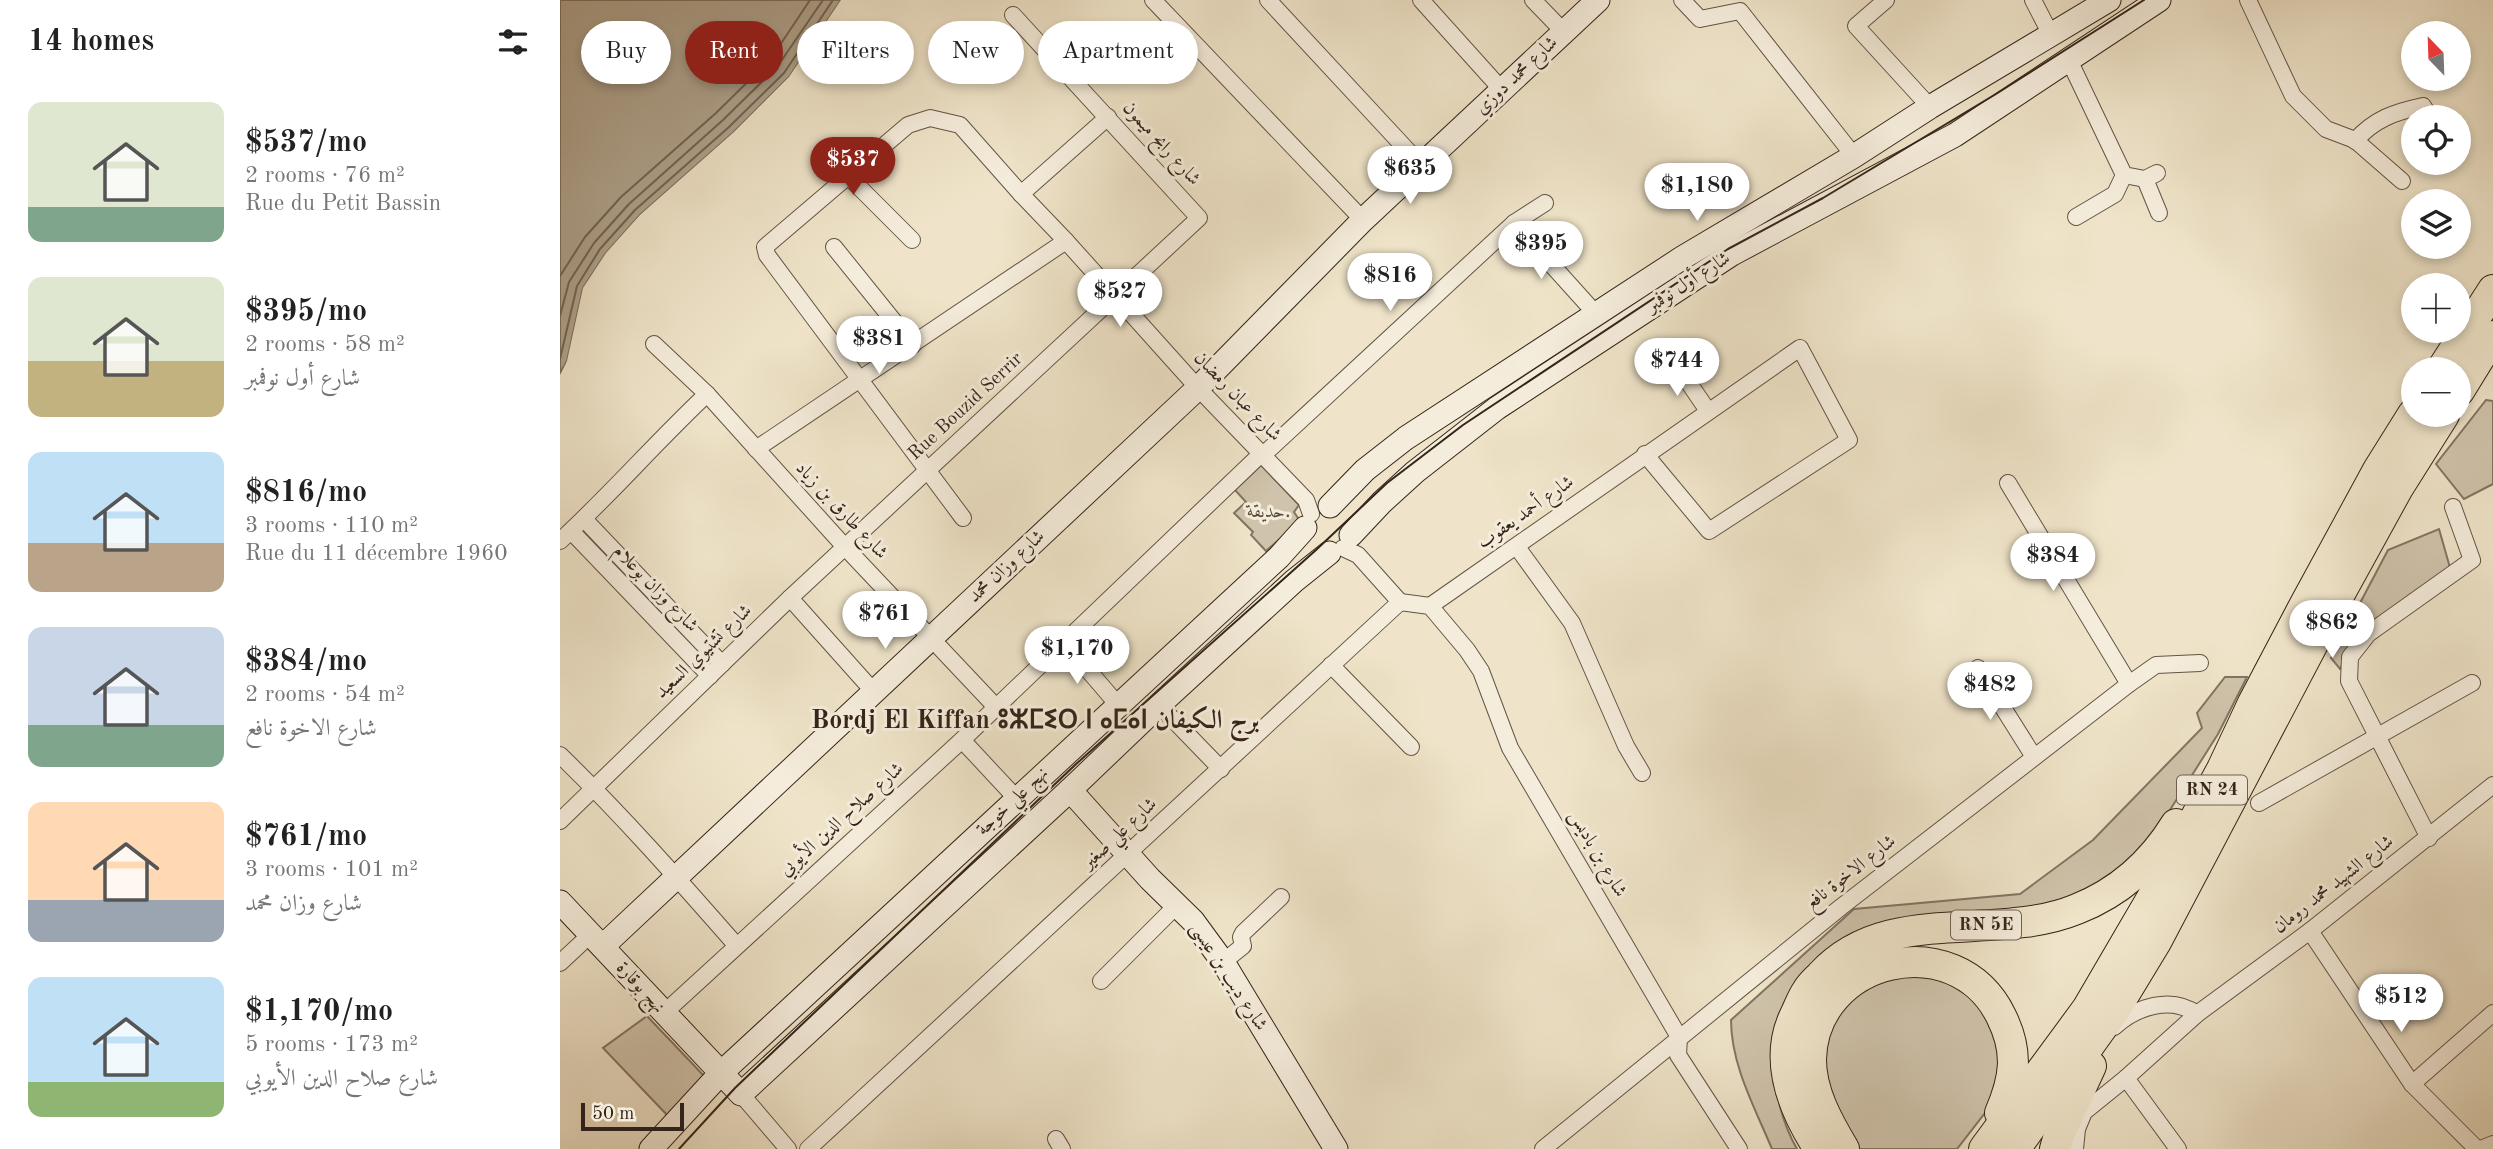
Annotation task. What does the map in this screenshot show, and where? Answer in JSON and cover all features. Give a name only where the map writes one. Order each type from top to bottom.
[{"type":"highway","points":[[2449,357],[2493,290]]},
{"type":"highway","points":[[2471,374],[2491,346]]},
{"type":"highway","name":"RN 24","points":[[1984,1149],[2087,1009],[2192,827],[2253,703],[2378,470],[2405,427]]},
{"type":"highway","name":"RN 24","points":[[2015,1149],[2112,1021],[2347,581],[2398,488],[2436,427]]},
{"type":"highway","name":"RN 5E","points":[[1819,1149],[1804,1126],[1792,1097],[1784,1055],[1793,1020],[1808,988],[1834,960],[1863,943],[1895,934],[2040,920],[2076,910],[2107,895],[2138,873],[2169,835],[2217,754],[2253,703]]},
{"type":"highway","name":"RN 5E","points":[[1844,1149],[1815,1088],[1811,1060],[1816,1030],[1831,1000],[1850,982],[1874,969],[1903,963],[1926,963],[1954,968],[1975,981],[1997,1007],[2008,1030],[2014,1056],[2011,1086],[2000,1112],[1978,1149]]},
{"type":"highway","points":[[2055,1149],[2112,1021]]},
{"type":"main road","name":"شارع محمد دوزي","points":[[1198,388],[1363,220],[1598,0]]},
{"type":"main road","name":"شارع أول نوفمبر","points":[[1315,516],[1365,470],[1406,438],[1682,258],[2109,0]]},
{"type":"main road","name":"شارع أول نوفمبر","points":[[1341,546],[1381,502],[1497,408],[1732,254],[1955,135],[2159,0]]},
{"type":"main road","name":"شارع وزان محمد","points":[[597,940],[677,877],[1198,388]]},
{"type":"main road","points":[[1340,509],[1346,514],[1350,521],[1341,546],[1317,550],[1308,543],[1315,516],[1340,509]]},
{"type":"main road","name":"نهج علي خوجة","points":[[651,1149],[720,1074],[1279,557],[1315,516]]},
{"type":"main road","name":"نهج علي خوجة","points":[[741,1094],[1294,581],[1341,546]]},
{"type":"main road","name":"شارع ديب بن عيسى","points":[[1070,790],[1128,855],[1193,921],[1223,962],[1336,1149]]},
{"type":"main road","name":"نهج بوقارة","points":[[560,902],[741,1094]]},
{"type":"street","points":[[1153,0],[1363,220]]},
{"type":"street","points":[[1268,0],[1421,165]]},
{"type":"street","points":[[1421,0],[1502,90]]},
{"type":"street","points":[[1533,0],[1564,32]]},
{"type":"street","points":[[1682,0],[1700,19],[1740,11],[1854,156]]},
{"type":"street","points":[[1886,0],[1856,26],[1930,107]]},
{"type":"street","points":[[2033,0],[2052,36]]},
{"type":"street","points":[[2248,0],[2293,96],[2326,129],[2355,141],[2402,181]]},
{"type":"street","name":"شارع رابح ميمون","points":[[1013,15],[1199,218],[1115,297]]},
{"type":"street","points":[[2069,60],[2124,176]]},
{"type":"street","points":[[2355,141],[2368,126],[2401,110]]},
{"type":"street","points":[[1021,194],[1108,117]]},
{"type":"street","name":"شارع عبان رمضان","points":[[849,177],[908,125],[930,118],[960,125],[1198,388],[1306,500],[1315,516]]},
{"type":"street","points":[[2124,176],[2151,176],[2159,213]]},
{"type":"street","points":[[2076,217],[2115,194],[2124,176]]},
{"type":"street","points":[[912,240],[849,177],[765,247],[767,255],[859,381],[963,518]]},
{"type":"street","name":"شارع صلاح الدين الأيوبي","points":[[663,1014],[962,740],[1262,454],[1514,223],[1544,204]]},
{"type":"street","points":[[1514,223],[1596,314]]},
{"type":"street","points":[[756,449],[1066,241]]},
{"type":"street","points":[[834,247],[913,345]]},
{"type":"street","name":"Rue Bouzid Serrir","points":[[845,547],[1115,297]]},
{"type":"street","name":"شارع طارق بن زياد","points":[[654,344],[707,394],[845,547],[996,707]]},
{"type":"street","name":"شارع أحمد يعقوب","points":[[1430,606],[1645,454],[1800,348],[1849,440],[1709,531],[1645,454]]},
{"type":"street","points":[[1676,364],[1708,411]]},
{"type":"street","name":"شارع وزان بوعلام","points":[[707,394],[565,536],[710,676]]},
{"type":"street","points":[[2008,483],[2129,684]]},
{"type":"street","points":[[2429,838],[2349,681],[2350,657],[2368,634],[2472,560],[2453,508]]},
{"type":"street","name":"شارع وزان بوعلام","points":[[584,519],[722,664]]},
{"type":"street","points":[[1341,546],[1358,555],[1400,602],[1430,606]]},
{"type":"street","name":"شارع تشتيوي السعيد","points":[[560,821],[845,547]]},
{"type":"street","points":[[1517,547],[1572,623],[1626,747],[1643,773]]},
{"type":"street","points":[[790,598],[874,692]]},
{"type":"street","name":"شارع علي صغير","points":[[808,1149],[1400,602]]},
{"type":"street","name":"شارع بن باديس","points":[[1430,606],[1481,671],[1510,748],[1679,1037],[1678,1055],[1739,1149]]},
{"type":"street","points":[[1065,643],[1118,705]]},
{"type":"street","name":"شارع الاخوة نافع","points":[[1548,1147],[1679,1037],[2129,684],[2156,665],[2200,663]]},
{"type":"street","points":[[1331,665],[1411,747]]},
{"type":"street","points":[[1978,668],[2034,757]]},
{"type":"street","points":[[2259,803],[2472,683]]},
{"type":"street","points":[[1159,705],[1221,769]]},
{"type":"street","points":[[962,740],[1017,799]]},
{"type":"street","points":[[560,755],[677,877],[736,945]]},
{"type":"street","name":"شارع الشهيد محمد رومان","points":[[2075,1149],[2077,1129],[2084,1112],[2197,1014],[2310,931],[2493,785]]},
{"type":"street","points":[[1223,962],[1243,946],[1243,933],[1281,897]]},
{"type":"street","points":[[1101,981],[1176,906]]},
{"type":"street","points":[[2310,931],[2412,1084],[2479,1149],[2493,1144]]},
{"type":"street","points":[[560,963],[597,940]]},
{"type":"street","points":[[2112,1021],[2147,1007],[2174,1005],[2188,1007],[2197,1014]]},
{"type":"street","points":[[2412,1084],[2493,1013]]},
{"type":"street","points":[[2126,1078],[2178,1149]]},
{"type":"street","points":[[741,1094],[788,1149]]},
{"type":"green space","points":[[2486,400],[2493,401],[2493,484],[2464,499],[2436,464],[2465,427],[2471,427],[2471,419]]},
{"type":"green space","name":"حديقة.","points":[[1261,465],[1299,505],[1294,512],[1300,521],[1266,551],[1251,535],[1253,532],[1234,513],[1246,502],[1235,490]]},
{"type":"green space","points":[[2439,529],[2451,571],[2351,648],[2340,669],[2331,658],[2388,550]]},
{"type":"green space","points":[[2225,677],[2247,677],[2218,734],[2163,821],[2126,865],[2093,889],[2031,909],[1907,923],[1772,1061],[1780,1106],[1797,1149],[1772,1149],[1739,1070],[1731,1020],[1854,909],[2020,894],[2093,840],[2202,728],[2197,713]]},
{"type":"green space","points":[[1929,972],[1982,1004],[2005,1057],[1988,1109],[1957,1149],[1855,1149],[1824,1089],[1824,1033],[1865,983]]},
{"type":"green space","points":[[647,1016],[705,1077],[668,1116],[603,1048]]},
{"type":"water","points":[[560,0],[841,0],[827,21],[797,21],[797,65],[783,83],[783,21],[685,21],[685,84],[782,84],[734,132],[640,215],[606,253],[583,288],[567,361],[560,373]]},
{"type":"pier","points":[[841,0],[845,0],[831,21],[827,21]]},
{"type":"pier","points":[[797,65],[797,72],[792,80],[736,135],[642,218],[609,255],[587,290],[570,361],[560,376],[567,361],[583,288],[606,253],[640,215],[734,132],[789,77]]},
{"type":"tram line","points":[[679,1149],[735,1088],[1075,765],[1387,483],[1463,425],[1728,249],[1823,198],[1996,94],[2144,0]]},
{"type":"district","name":"Bordj El Kiffan ⵓⵣⵎⵉⵔ ⵏ ⴰⵎⴰⵏ برج الكيفان","points":[[1035,721]]}]
